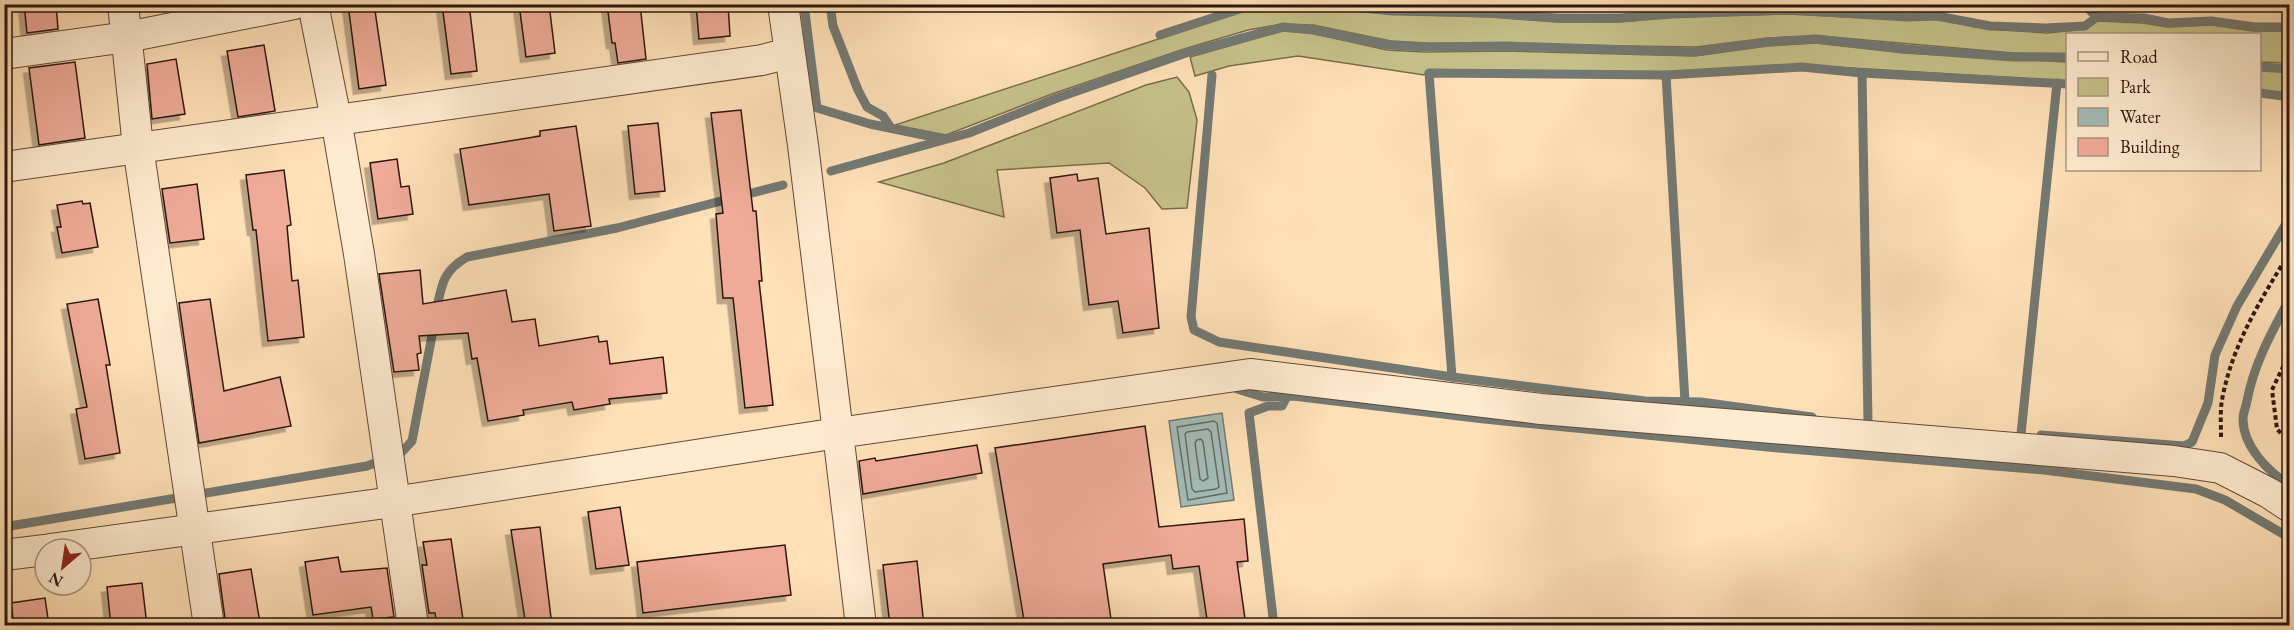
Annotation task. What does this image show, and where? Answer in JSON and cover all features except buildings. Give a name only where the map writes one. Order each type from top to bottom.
[{"type":"street","points":[[123,4],[138,147],[209,626]]},
{"type":"street","points":[[4,54],[127,37],[294,4]]},
{"type":"street","points":[[313,4],[336,119],[359,254],[413,626]]},
{"type":"street","points":[[783,4],[803,144],[861,626]]},
{"type":"street","points":[[4,167],[762,60],[789,53]]},
{"type":"street","points":[[90,537],[191,507],[390,476],[838,433],[1250,374],[1541,409],[2162,460],[2220,468],[2269,493],[2289,507]]},
{"type":"street","points":[[4,555],[33,551]]},
{"type":"path","points":[[2220,468],[2222,402],[2232,358],[2258,303],[2289,252]]},
{"type":"path","points":[[2289,352],[2272,390],[2277,429],[2289,443]]},
{"type":"green space","points":[[1295,6],[1392,14],[1557,22],[1619,22],[1674,17],[1788,14],[1907,20],[1935,19],[1988,29],[2047,33],[2086,29],[2097,21],[2143,23],[2168,27],[2212,25],[2253,31],[2289,31],[2289,63],[2261,62],[2261,33],[2066,33],[2066,54],[2013,53],[1820,36],[1768,38],[1696,47],[1427,43],[1391,41],[1313,25],[1283,24],[1248,30],[1184,49],[1052,94],[946,135],[895,125],[1247,10]]},
{"type":"green space","points":[[1283,31],[1311,33],[1387,50],[1424,52],[1505,51],[1695,56],[1767,46],[1816,43],[1904,53],[2066,62],[2066,81],[1802,65],[1666,72],[1428,70],[1424,75],[1298,56],[1229,66],[1195,76],[1190,57]]},
{"type":"green space","points":[[2261,70],[2289,72],[2289,94],[2261,90]]},
{"type":"green space","points":[[1177,77],[1189,92],[1197,120],[1187,208],[1162,209],[1145,188],[1109,163],[997,170],[1004,217],[879,182],[944,163],[1146,85]]},
{"type":"water","points":[[1222,413],[1234,500],[1181,507],[1169,421]]},
{"type":"waterway","points":[[804,4],[817,108],[870,124],[943,139]]},
{"type":"waterway","points":[[830,4],[833,26],[858,90],[867,107],[883,116],[891,128]]},
{"type":"waterway","points":[[1160,35],[1246,7],[1278,4]]},
{"type":"waterway","points":[[1322,4],[1393,11],[1491,13],[1557,18],[1620,18],[1789,10],[1907,17],[1937,16],[1990,26],[2046,28],[2085,26],[2097,17]]},
{"type":"waterway","points":[[2083,4],[2097,17],[2144,18],[2168,23],[2211,21],[2255,27],[2290,27]]},
{"type":"waterway","points":[[831,171],[969,133],[1057,98],[1186,53],[1283,27],[1313,30],[1389,45],[1425,47],[1506,46],[1694,52],[1767,42],[1816,39],[2013,57],[2066,57]]},
{"type":"waterway","points":[[1452,377],[1429,73],[1666,75],[1802,67],[1862,73],[2066,84]]},
{"type":"waterway","points":[[2261,67],[2290,69]]},
{"type":"waterway","points":[[1862,73],[1868,422]]},
{"type":"waterway","points":[[1212,75],[1191,317],[1194,330],[1219,342],[1452,377],[1645,401],[1701,402],[1812,417]]},
{"type":"waterway","points":[[1666,75],[1685,402]]},
{"type":"waterway","points":[[2021,434],[2057,83]]},
{"type":"waterway","points":[[2261,93],[2290,97]]},
{"type":"waterway","points":[[436,312],[444,280],[452,268],[467,257],[617,228],[783,185]]},
{"type":"waterway","points":[[2041,435],[2184,446],[2192,442],[2208,403],[2215,355],[2237,306],[2290,217]]},
{"type":"waterway","points":[[2290,298],[2259,361],[2243,414],[2244,429],[2252,448],[2265,466],[2290,485]]},
{"type":"waterway","points":[[4,527],[367,466],[401,453],[412,441],[434,325]]},
{"type":"waterway","points":[[1237,389],[1263,397],[1293,396],[1484,419],[1778,448],[2044,470],[2196,489],[2225,500],[2290,538]]},
{"type":"waterway","points":[[1274,626],[1249,413],[1268,406],[1282,406],[1287,396]]}]
